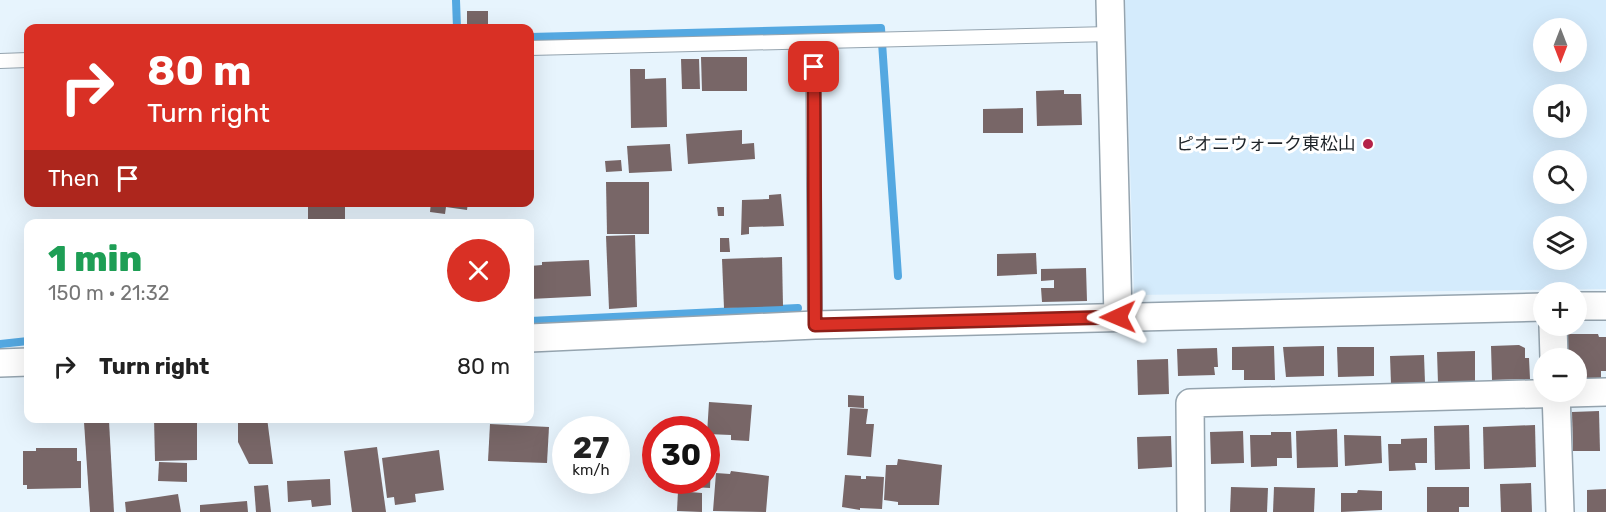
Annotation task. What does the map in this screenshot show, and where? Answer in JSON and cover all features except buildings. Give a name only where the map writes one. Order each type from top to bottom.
[{"type":"street","points":[[1110,0],[1118,317]]},
{"type":"street","points":[[1587,306],[1606,306]]},
{"type":"street","points":[[534,338],[815,325],[1533,307]]},
{"type":"street","points":[[0,363],[24,362]]},
{"type":"street","points":[[1587,392],[1606,392]]},
{"type":"street","points":[[1191,512],[1190,403],[1533,393]]},
{"type":"street","points":[[1556,402],[1560,512]]},
{"type":"lane","points":[[534,48],[813,43],[1110,34]]},
{"type":"lane","points":[[813,43],[815,325]]},
{"type":"lane","points":[[0,61],[24,60]]},
{"type":"shaded area","name":"ピオニウォーク東松山","points":[[1125,0],[1606,0],[1606,289],[1587,289],[1587,282],[1533,282],[1533,290],[1134,295]]},
{"type":"waterway","points":[[456,0],[457,24]]},
{"type":"waterway","points":[[534,37],[881,28],[898,276]]},
{"type":"waterway","points":[[534,321],[798,308]]},
{"type":"waterway","points":[[0,344],[24,341]]},
{"type":"place","name":"ピオニウォーク東松山","points":[[1368,144]]},
{"type":"route","points":[[814,67],[815,325],[1118,317]]}]
